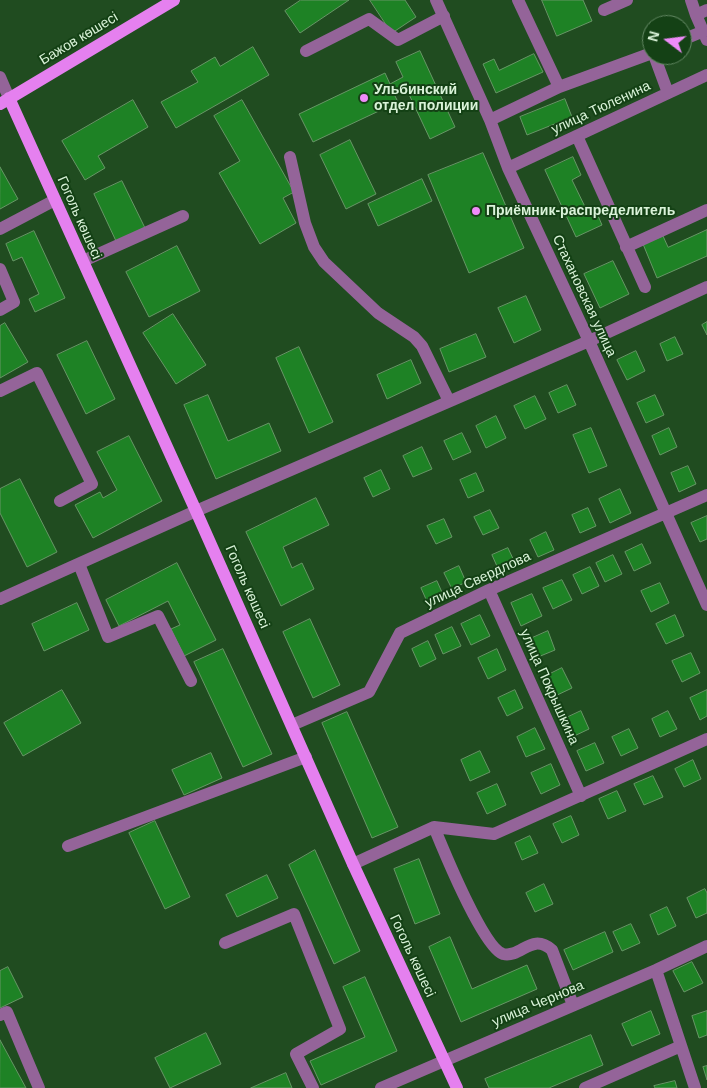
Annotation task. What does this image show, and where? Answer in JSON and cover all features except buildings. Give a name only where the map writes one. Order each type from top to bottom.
[{"type":"main road","name":"Бажов көшесі","points":[[5,101],[174,0]]},
{"type":"main road","name":"Гоголь көшесі","points":[[5,101],[83,261],[353,864],[457,1088]]},
{"type":"street","name":"Стахановская улица","points":[[436,0],[490,120],[508,168],[589,341],[707,605]]},
{"type":"street","points":[[518,0],[559,87]]},
{"type":"street","points":[[604,10],[627,0]]},
{"type":"street","points":[[691,0],[702,13],[705,36],[692,38]]},
{"type":"street","points":[[306,51],[369,19],[398,40],[444,16]]},
{"type":"street","points":[[490,120],[559,87],[642,58]]},
{"type":"street","points":[[657,65],[668,92]]},
{"type":"street","name":"улица Тюленина","points":[[508,168],[707,75]]},
{"type":"street","points":[[0,77],[5,101]]},
{"type":"street","points":[[577,136],[644,287]]},
{"type":"street","points":[[290,157],[305,223],[314,247],[324,262],[378,313],[414,337],[422,346],[449,401]]},
{"type":"street","points":[[0,228],[54,200]]},
{"type":"street","points":[[626,247],[707,210]]},
{"type":"street","points":[[83,261],[183,216]]},
{"type":"street","points":[[0,269],[14,302],[0,310]]},
{"type":"street","points":[[0,599],[196,511],[589,341],[707,287]]},
{"type":"street","points":[[0,392],[37,372],[92,484],[60,501]]},
{"type":"street","name":"улица Свердлова","points":[[292,725],[369,692],[400,633],[489,590],[707,495]]},
{"type":"street","points":[[79,564],[108,637],[158,616],[191,681]]},
{"type":"street","name":"улица Покрышкина","points":[[489,590],[581,796]]},
{"type":"street","points":[[353,864],[434,827],[494,834],[707,739]]},
{"type":"street","points":[[68,846],[306,757]]},
{"type":"street","points":[[434,827],[463,894],[492,947],[502,954],[512,953],[533,943],[546,944],[552,950],[573,1005]]},
{"type":"street","points":[[224,943],[294,914],[340,1029],[296,1054],[313,1088]]},
{"type":"street","name":"улица Чернова","points":[[381,1088],[656,970],[707,946]]},
{"type":"street","points":[[656,970],[695,1088]]},
{"type":"street","points":[[0,1014],[8,1012],[39,1088]]},
{"type":"street","points":[[585,1088],[681,1046]]},
{"type":"place","name":"Ульбинский отдел полиции","points":[[364,98]]},
{"type":"place","name":"Приёмник-распределитель","points":[[476,211]]}]
